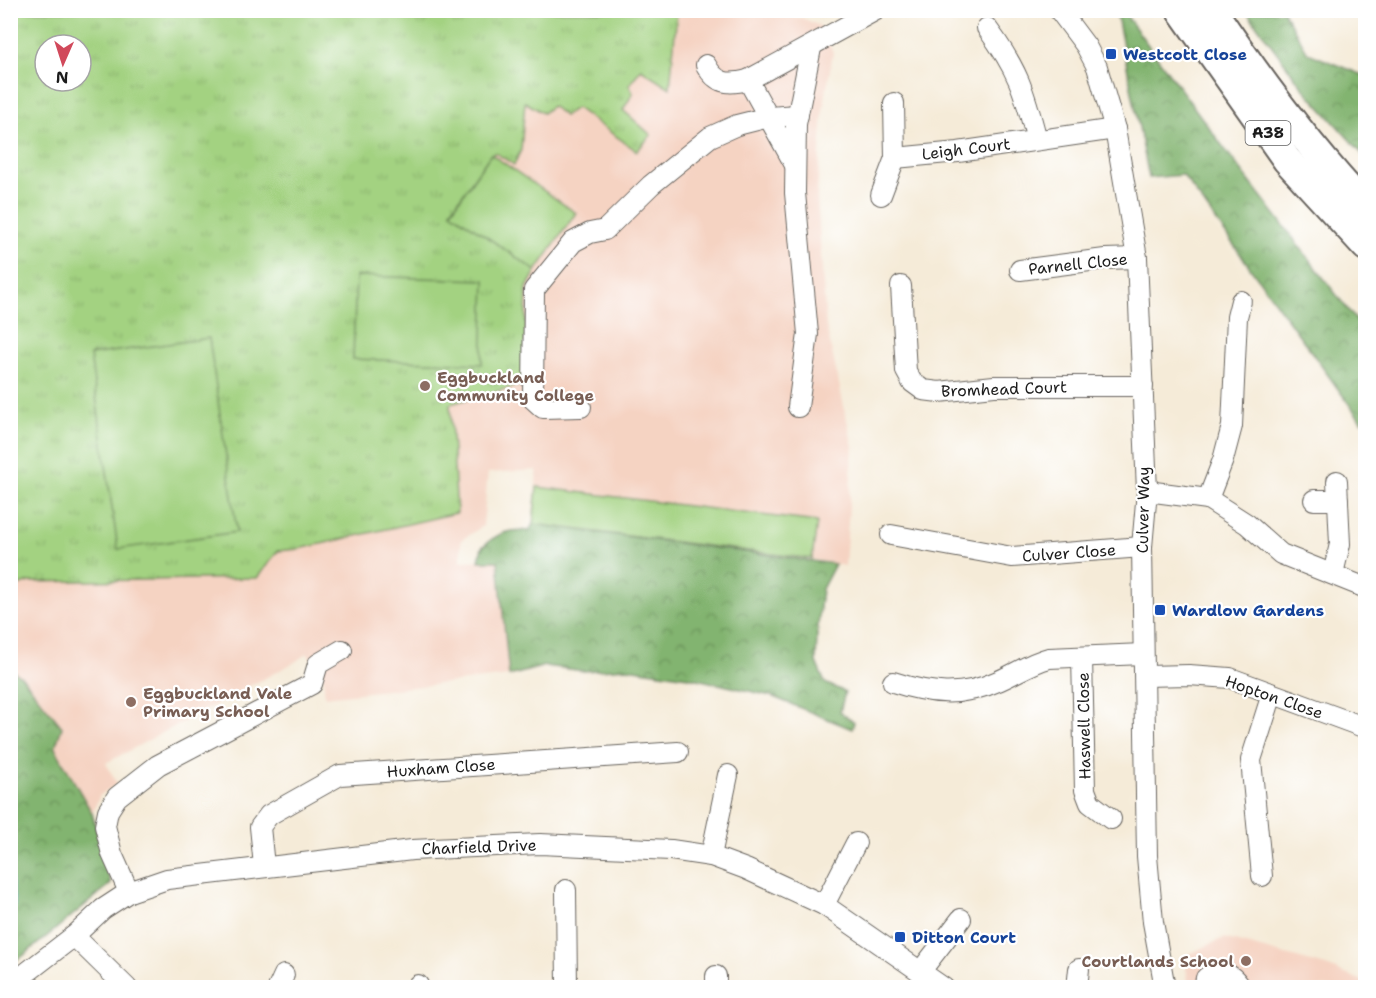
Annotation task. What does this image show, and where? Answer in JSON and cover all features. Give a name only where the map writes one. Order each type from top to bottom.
[{"type":"highway","name":"A38","points":[[1181,10],[1330,221],[1365,258]]},
{"type":"highway","name":"A38","points":[[1212,10],[1285,115],[1365,208]]},
{"type":"highway","name":"A38","points":[[1287,160],[1365,246]]},
{"type":"street","points":[[706,65],[712,75],[722,82],[732,84],[748,80],[812,48],[876,10]]},
{"type":"street","name":"Culver Way","points":[[1059,10],[1086,46],[1097,67],[1115,129],[1137,258],[1147,491],[1142,548],[1147,856],[1153,922],[1165,987]]},
{"type":"street","points":[[987,28],[1011,61],[1023,85],[1037,140]]},
{"type":"street","points":[[798,407],[808,334],[795,193],[795,166],[798,115],[812,48]]},
{"type":"street","points":[[748,80],[795,166]]},
{"type":"street","points":[[882,195],[895,158],[894,103]]},
{"type":"street","points":[[580,407],[543,408],[533,399],[534,290],[541,279],[573,242],[590,233],[605,230],[651,185],[710,137],[737,125],[769,117],[798,115]]},
{"type":"street","name":"Leigh Court","points":[[895,158],[958,152],[1115,129]]},
{"type":"street","name":"Parnell Close","points":[[1020,270],[1106,259],[1137,258]]},
{"type":"street","name":"Bromhead Court","points":[[906,298],[906,371],[912,382],[923,390],[939,392],[994,386],[1143,386]]},
{"type":"street","points":[[1208,499],[1223,460],[1232,426],[1244,312]]},
{"type":"street","points":[[1147,491],[1208,499],[1247,524],[1281,554],[1365,588]]},
{"type":"street","points":[[1314,500],[1337,491],[1340,544],[1333,574]]},
{"type":"street","name":"Culver Close","points":[[891,535],[1012,557],[1142,548]]},
{"type":"street","points":[[129,892],[112,854],[105,826],[108,811],[117,797],[158,765],[312,684],[318,664],[342,650]]},
{"type":"street","points":[[893,682],[927,693],[951,694],[997,682],[1035,661],[1143,654]]},
{"type":"street","name":"Haswell Close","points":[[1082,657],[1085,790],[1090,803],[1112,819]]},
{"type":"street","name":"Hopton Close","points":[[1145,676],[1189,675],[1230,678],[1365,728]]},
{"type":"street","points":[[1254,867],[1251,760],[1272,694]]},
{"type":"street","name":"Huxham Close","points":[[264,866],[260,827],[269,815],[340,775],[678,752]]},
{"type":"street","points":[[711,856],[728,775]]},
{"type":"street","points":[[824,905],[856,843]]},
{"type":"street","name":"Charfield Drive","points":[[19,981],[103,909],[129,892],[167,879],[412,850],[540,844],[671,850],[711,856],[746,869],[824,905],[944,987]]},
{"type":"street","points":[[566,890],[567,987]]},
{"type":"street","points":[[920,972],[961,919]]},
{"type":"street","points":[[74,936],[127,987]]},
{"type":"street","points":[[1204,987],[1206,978],[1214,972],[1224,972],[1234,977],[1241,987]]},
{"type":"shaded area","name":"Eggbuckland Community College","points":[[693,10],[802,18],[820,26],[833,52],[823,111],[817,196],[826,325],[853,447],[845,566],[812,559],[533,524],[537,470],[488,473],[483,526],[461,540],[461,561],[498,560],[509,676],[325,697],[323,674],[307,653],[295,662],[106,763],[117,784],[100,795],[92,813],[55,748],[22,677],[11,669],[10,270],[200,11]]},
{"type":"shaded area","name":"Courtlands School","points":[[1224,938],[1326,966],[1365,982],[1365,987],[1189,987],[1184,956]]},
{"type":"green space","points":[[11,11],[677,11],[670,88],[641,69],[629,85],[633,93],[623,110],[651,135],[637,151],[576,108],[564,116],[552,106],[543,113],[525,102],[521,150],[514,165],[496,153],[491,154],[451,211],[536,271],[527,288],[524,384],[450,404],[457,513],[299,549],[278,551],[257,578],[30,582],[11,588]]},
{"type":"green space","points":[[1116,11],[1123,11],[1221,144],[1365,332],[1366,418],[1362,422],[1183,175],[1149,178]]},
{"type":"green space","points":[[1246,11],[1283,11],[1308,53],[1365,76],[1365,157],[1304,89]]},
{"type":"green space","points":[[491,154],[576,213],[536,271],[451,212]]},
{"type":"green space","points":[[356,276],[485,280],[482,364],[353,359]]},
{"type":"green space","points":[[209,338],[237,532],[118,549],[90,355]]},
{"type":"green space","points":[[537,487],[817,522],[812,559],[533,524]]},
{"type":"green space","points":[[533,524],[835,564],[822,589],[816,662],[825,683],[845,692],[840,712],[854,722],[852,729],[771,696],[688,677],[627,668],[584,671],[545,666],[509,676],[498,561],[479,561],[482,547],[493,539],[509,531],[529,531]]},
{"type":"green space","points":[[10,669],[22,677],[62,727],[55,748],[92,813],[111,884],[19,959],[11,962]]},
{"type":"waterway","points":[[10,879],[13,905]]},
{"type":"place","name":"Westcott Close","points":[[1111,54]]},
{"type":"place","name":"Eggbuckland Community College","points":[[425,386]]},
{"type":"place","name":"Wardlow Gardens","points":[[1160,610]]},
{"type":"place","name":"Eggbuckland Vale Primary School","points":[[131,702]]},
{"type":"place","name":"Ditton Court","points":[[900,937]]},
{"type":"place","name":"Courtlands School","points":[[1246,961]]}]
